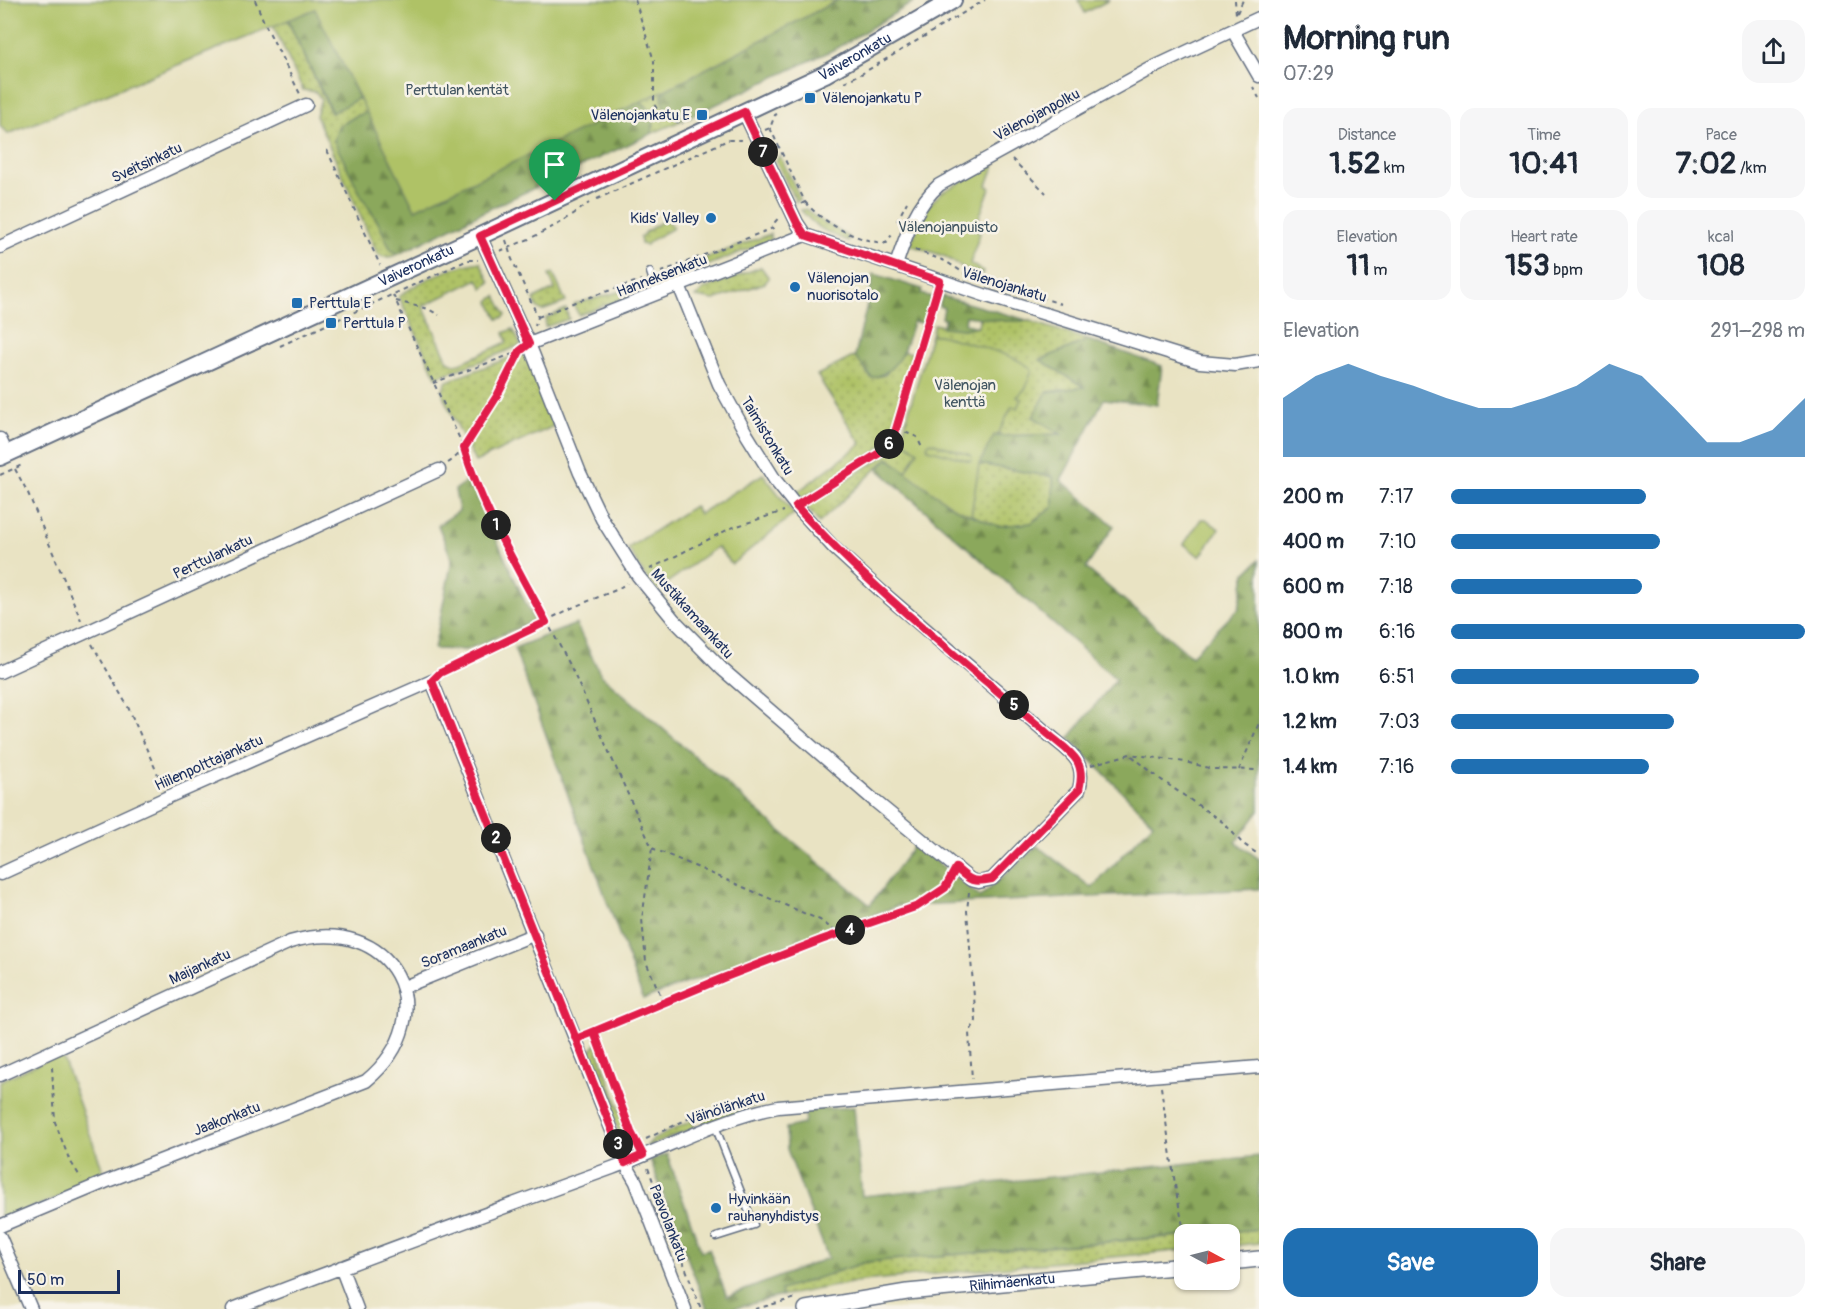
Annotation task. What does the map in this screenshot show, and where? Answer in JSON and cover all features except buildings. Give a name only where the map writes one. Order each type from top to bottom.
[{"type":"main road","name":"Vaiveronkatu","points":[[2,450],[480,236],[744,112],[851,61],[953,0]]},
{"type":"street","name":"Välenojanpolku","points":[[896,265],[913,219],[930,193],[939,185],[1150,69],[1259,18]]},
{"type":"street","points":[[1233,31],[1259,76]]},
{"type":"street","name":"Sveitsinkatu","points":[[0,247],[306,105]]},
{"type":"street","points":[[744,112],[797,223],[805,235]]},
{"type":"street","name":"Välenojankatu","points":[[805,235],[940,281],[1200,362],[1235,365],[1259,361]]},
{"type":"street","name":"Hanneksenkatu","points":[[525,347],[805,235]]},
{"type":"street","name":"Mustikkamaankatu","points":[[480,236],[580,473],[602,519],[638,576],[674,620],[722,669],[876,802],[971,880]]},
{"type":"street","name":"Taimistonkatu","points":[[679,285],[719,384],[775,480],[796,506],[834,548],[1074,757],[1082,768]]},
{"type":"street","name":"Perttulankatu","points":[[0,672],[439,470]]},
{"type":"street","name":"Hiilenpolttajankatu","points":[[0,874],[432,681]]},
{"type":"street","name":"Paavolankatu","points":[[432,681],[625,1163],[636,1182],[685,1309]]},
{"type":"street","points":[[971,880],[979,882],[992,879],[1010,862],[1079,790],[1082,768]]},
{"type":"street","name":"Soramaankatu","points":[[404,987],[535,934]]},
{"type":"street","name":"Maijankatu","points":[[0,1075],[291,942],[305,938],[345,937],[366,944],[380,954],[404,987]]},
{"type":"street","name":"Jaakonkatu","points":[[0,1226],[366,1081],[378,1071],[397,1044],[406,1009],[404,987]]},
{"type":"street","name":"Väinölänkatu","points":[[233,1309],[625,1163],[715,1126],[778,1107],[1259,1067]]},
{"type":"street","points":[[0,1237],[31,1309]]},
{"type":"street","points":[[1240,1261],[1259,1259]]},
{"type":"street","points":[[341,1267],[357,1309]]},
{"type":"street","name":"Riihimäenkatu","points":[[806,1309],[907,1292],[1174,1267]]},
{"type":"lane","points":[[651,274],[657,294]]},
{"type":"lane","points":[[715,1126],[754,1225],[716,1237]]},
{"type":"path","points":[[255,0],[306,105]]},
{"type":"path","points":[[635,0],[654,61],[654,104],[661,116],[683,124]]},
{"type":"path","points":[[1236,16],[1242,0]]},
{"type":"path","points":[[327,150],[380,266]]},
{"type":"path","points":[[1004,150],[1046,193]]},
{"type":"path","points":[[805,202],[819,216],[843,230],[864,238],[902,246],[945,261],[964,273],[1068,306]]},
{"type":"path","points":[[439,470],[457,458],[464,448],[525,347],[538,317],[773,228]]},
{"type":"path","points":[[509,248],[538,317]]},
{"type":"path","points":[[432,681],[440,673],[576,606],[616,590],[638,576],[731,528],[796,506],[881,452],[897,429],[940,281]]},
{"type":"path","points":[[393,294],[464,448],[469,465],[499,532],[570,665],[652,848],[642,919],[646,962],[663,1003]]},
{"type":"path","points":[[396,301],[428,309],[439,315]]},
{"type":"path","points":[[433,383],[525,347]]},
{"type":"path","points":[[897,429],[916,436],[923,450]]},
{"type":"path","points":[[1239,770],[1259,723]]},
{"type":"path","points":[[1130,754],[1160,779],[1224,823],[1242,843],[1259,855]]},
{"type":"path","points":[[1082,768],[1130,754],[1214,769],[1259,770]]},
{"type":"path","points":[[652,848],[820,920],[839,934]]},
{"type":"path","points":[[576,1039],[723,978],[918,906],[945,888],[956,868]]},
{"type":"path","points":[[971,880],[968,911],[976,1021],[969,1033],[972,1080]]},
{"type":"path","points":[[594,1032],[701,1309]]},
{"type":"path","points":[[48,1053],[51,1058],[55,1122],[69,1159],[89,1189]]},
{"type":"path","points":[[1160,1074],[1183,1224]]},
{"type":"green space","name":"Perttulan kentät","points":[[0,0],[838,0],[665,90],[415,209],[315,9],[8,134],[0,126]]},
{"type":"green space","points":[[261,0],[278,0],[331,113],[359,98],[367,112],[354,117],[362,197],[378,222],[391,250],[399,254],[385,257],[377,253],[316,116],[321,99],[316,92],[303,90]]},
{"type":"green space","points":[[278,0],[315,8],[359,98],[332,113]]},
{"type":"green space","points":[[838,0],[917,0],[837,48],[683,120],[669,112],[663,105],[665,90]]},
{"type":"green space","points":[[1078,0],[1109,0],[1085,13]]},
{"type":"green space","points":[[665,90],[662,95],[669,114],[683,120],[651,134],[654,125],[645,105],[639,102]]},
{"type":"green space","points":[[639,102],[652,115],[651,134],[491,208],[399,254],[391,250],[334,141],[338,127],[367,112],[415,209]]},
{"type":"green space","points":[[780,156],[799,195],[799,200],[796,202],[776,161]]},
{"type":"green space","name":"Välenojanpuisto","points":[[995,164],[987,185],[990,188],[975,229],[980,233],[970,264],[983,271],[982,274],[965,269],[944,256],[910,245],[928,206],[942,192]]},
{"type":"green space","points":[[806,209],[849,237],[848,241],[816,225],[801,210]]},
{"type":"green space","points":[[666,220],[673,226],[672,229],[646,245],[641,244],[640,237],[652,227]]},
{"type":"green space","points":[[770,234],[771,240],[659,285],[655,277]]},
{"type":"green space","points":[[480,262],[490,282],[483,289],[478,279],[423,306],[448,361],[456,365],[507,342],[504,333],[513,329],[521,345],[436,377],[399,297],[416,285],[437,275],[460,266]]},
{"type":"green space","points":[[761,267],[769,278],[765,283],[714,300],[696,297],[704,289]]},
{"type":"green space","points":[[553,273],[566,302],[542,311],[537,307],[534,299],[555,289],[549,275]]},
{"type":"green space","points":[[874,274],[922,289],[921,294],[932,297],[924,323],[913,322],[904,349],[895,364],[881,375],[872,378],[855,356]]},
{"type":"green space","points":[[648,280],[649,289],[579,315],[574,306],[622,291]]},
{"type":"green space","points":[[496,296],[506,315],[498,319],[489,301]]},
{"type":"green space","points":[[942,296],[1030,321],[966,316],[965,324],[978,327],[962,329],[942,327],[945,319],[942,318],[944,308],[939,306]]},
{"type":"green space","points":[[566,309],[569,319],[545,327],[546,318]]},
{"type":"green space","points":[[979,318],[1030,321],[1088,340],[1041,360],[1085,387],[1034,417],[1062,434],[997,436],[1012,406],[1017,408],[1017,397],[939,335],[931,335],[934,324],[963,329],[978,327]]},
{"type":"green space","name":"Välenojan kenttä","points":[[931,335],[939,335],[1001,353],[1032,369],[1026,388],[1017,397],[1021,399],[1017,408],[1012,406],[979,464],[971,515],[953,507],[906,472],[918,451],[902,440]],"holes":[[[931,442],[971,455],[970,461],[928,449],[927,445]]]},
{"type":"green space","points":[[1088,340],[1162,366],[1157,405],[1104,399],[1061,480],[1114,526],[1086,568],[1191,656],[1239,608],[1245,574],[1259,560],[1259,811],[1236,842],[1259,859],[1259,889],[897,906],[643,999],[514,648],[576,624],[601,675],[783,833],[870,905],[915,844],[980,897],[1037,846],[1092,888],[1153,823],[1069,738],[1116,679],[878,469],[888,458],[953,507],[998,526],[1031,523],[1053,507],[1053,477],[979,464],[994,434],[997,436],[1061,434],[1033,417],[1047,392],[1084,387],[1040,360]]},
{"type":"green space","points":[[904,351],[915,354],[890,437],[877,451],[816,491],[799,499],[795,494],[861,444],[817,375],[855,356],[871,378],[885,375]]},
{"type":"green space","points":[[525,352],[554,426],[475,462],[444,398],[445,385],[447,381]]},
{"type":"green space","points":[[902,440],[918,451],[906,472],[888,458],[819,523],[805,505],[886,455],[895,444]]},
{"type":"green space","points":[[931,442],[971,455],[972,458],[970,461],[928,449],[927,445]]},
{"type":"green space","points":[[979,464],[1053,477],[1053,507],[1031,523],[998,527],[971,515]]},
{"type":"green space","points":[[763,474],[794,514],[732,564],[717,547],[657,590],[645,576],[628,548],[694,506],[699,514]]},
{"type":"green space","points":[[469,480],[534,621],[466,650],[434,649],[452,560],[438,525],[459,511],[455,490]]},
{"type":"green space","points":[[1201,519],[1206,519],[1219,529],[1200,557],[1184,544]]},
{"type":"green space","points":[[596,1044],[632,1144],[630,1147],[621,1137],[588,1054]]},
{"type":"green space","points":[[61,1053],[106,1179],[6,1218],[0,1215],[0,1081]]},
{"type":"green space","points":[[757,1102],[758,1104],[705,1125],[702,1117]]},
{"type":"green space","points":[[854,1107],[862,1196],[1259,1156],[1259,1229],[1240,1231],[1240,1224],[1174,1224],[1174,1236],[866,1262],[781,1290],[782,1296],[732,1309],[707,1309],[650,1160],[667,1154],[701,1251],[709,1249],[727,1297],[828,1258],[787,1149],[786,1128],[804,1124],[806,1110]]},
{"type":"green space","points":[[693,1120],[695,1128],[646,1147],[652,1140]]},
{"type":"green space","points":[[1259,1229],[1259,1243],[1240,1245],[1240,1230]]},
{"type":"green space","points":[[1174,1237],[1174,1251],[862,1281],[782,1296],[780,1290],[866,1262]]},
{"type":"place","name":"Välenojankatu P","points":[[810,98]]},
{"type":"place","name":"Välenojankatu E","points":[[702,115]]},
{"type":"place","name":"Kids' Valley","points":[[711,218]]},
{"type":"place","name":"Välenojan nuorisotalo","points":[[795,287]]},
{"type":"place","name":"Perttula E","points":[[297,303]]},
{"type":"place","name":"Perttula P","points":[[331,323]]},
{"type":"place","name":"Hyvinkään rauhanyhdistys","points":[[716,1208]]},
{"type":"route","points":[[555,201],[480,236],[529,344],[520,351],[497,396],[464,448],[469,465],[499,532],[546,622],[440,673],[432,681],[576,1039],[594,1032],[631,1132],[639,1144],[643,1155],[625,1163],[576,1039],[723,978],[918,906],[945,888],[956,868],[971,880],[979,882],[992,879],[1079,790],[1082,768],[1074,757],[834,548],[796,506],[881,452],[891,441],[940,281],[805,235],[797,223],[744,112],[555,201]]}]
